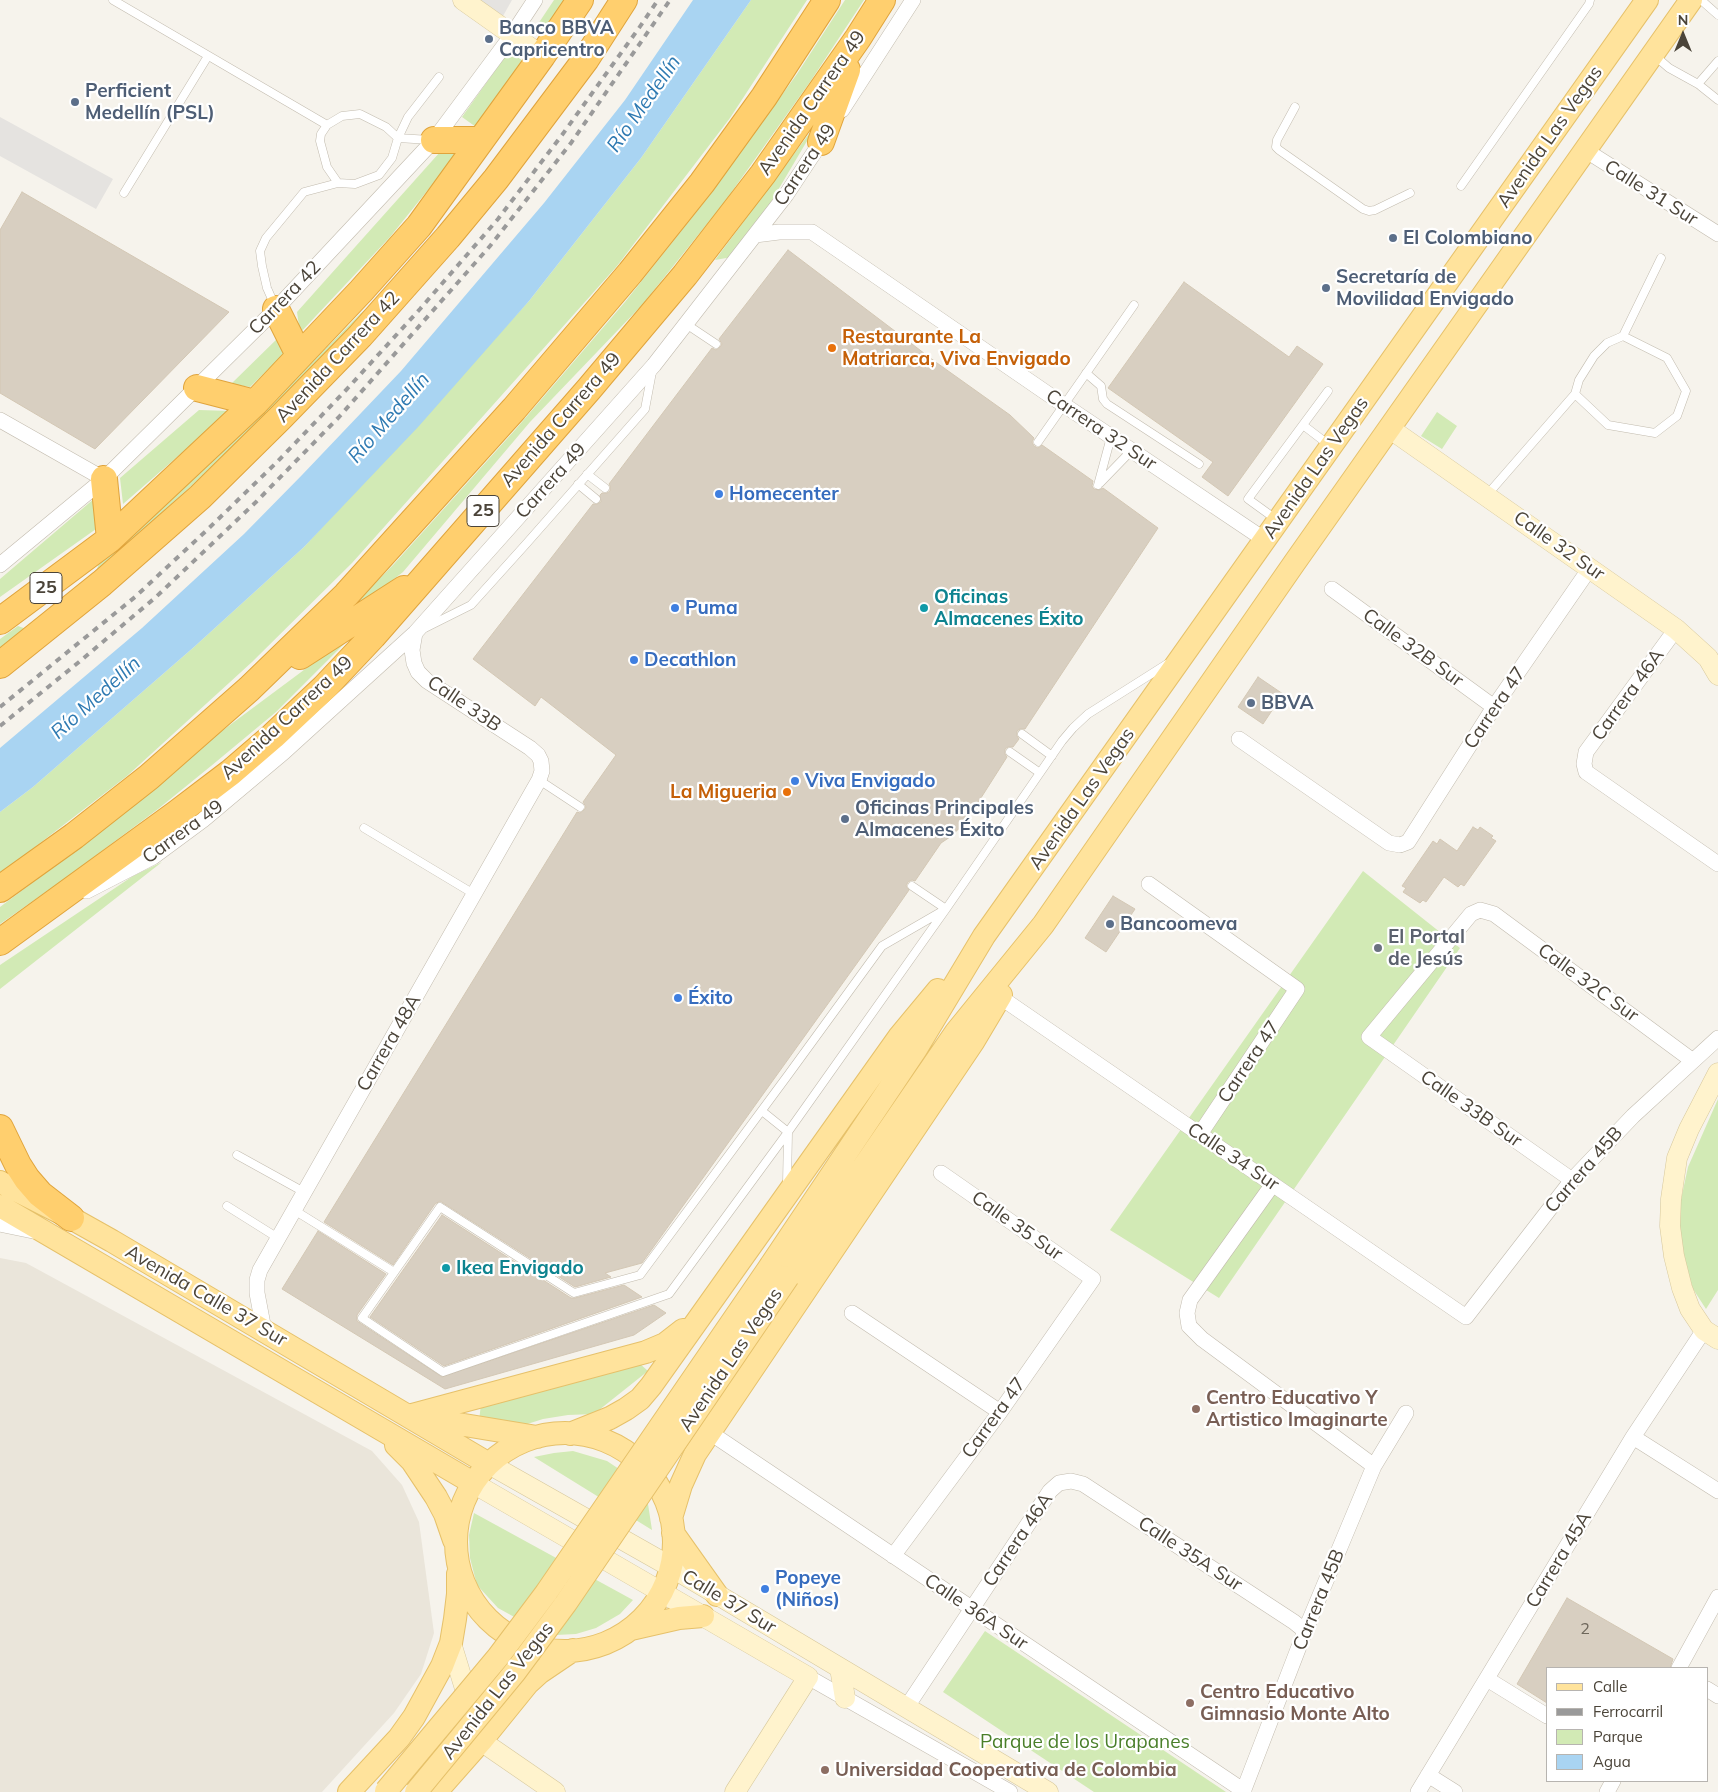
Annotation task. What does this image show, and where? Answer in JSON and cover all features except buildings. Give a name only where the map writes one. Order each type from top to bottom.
[{"type":"highway","name":"Avenida Carrera 42","points":[[0,621],[101,546],[255,403],[361,291],[419,226],[542,56],[580,0]]},
{"type":"highway","points":[[419,226],[486,161],[611,0]]},
{"type":"highway","name":"Avenida Carrera 42","points":[[0,665],[102,583],[200,497],[360,336],[448,237],[496,179],[586,59],[624,0]]},
{"type":"highway","name":"25","points":[[0,888],[74,836],[149,777],[250,689],[360,581],[514,409],[630,273],[702,183],[764,97],[827,0]]},
{"type":"highway","name":"Avenida Carrera 49","points":[[0,942],[230,773],[324,688],[373,636],[685,275],[763,174],[858,38],[882,0]]},
{"type":"highway","points":[[821,142],[858,38]]},
{"type":"highway","points":[[434,140],[480,140]]},
{"type":"highway","points":[[276,309],[300,356]]},
{"type":"highway","points":[[197,388],[255,403]]},
{"type":"highway","points":[[30,641],[101,546],[104,479]]},
{"type":"highway","points":[[250,689],[431,571]]},
{"type":"highway","points":[[0,1128],[27,1179],[40,1194],[70,1218]]},
{"type":"main road","name":"Avenida Las Vegas","points":[[416,1792],[510,1679],[566,1603],[779,1271],[916,1050],[984,936],[1647,0]]},
{"type":"main road","name":"Avenida Las Vegas","points":[[672,1526],[687,1470],[694,1454],[973,1042],[1043,925],[1389,428],[1691,0]]},
{"type":"main road","name":"Avenida Las Vegas","points":[[385,1791],[498,1657],[779,1271],[956,1032],[1043,925]]},
{"type":"main road","name":"Avenida Las Vegas","points":[[570,1434],[610,1418],[626,1409],[640,1399],[651,1386],[899,1037],[984,936]]},
{"type":"main road","name":"Avenida Calle 37 Sur","points":[[0,1182],[70,1218],[408,1416]]},
{"type":"main road","name":"Avenida Calle 37 Sur","points":[[0,1206],[382,1430]]},
{"type":"main road","points":[[717,1293],[727,1317],[740,1332],[750,1336],[776,1333]]},
{"type":"main road","points":[[408,1416],[646,1352],[665,1344],[702,1315]]},
{"type":"main road","points":[[408,1416],[537,1437],[570,1434],[588,1436],[605,1441],[635,1459],[658,1485],[666,1501],[672,1526],[673,1553],[671,1567],[662,1592],[642,1619],[630,1629],[612,1640],[593,1647],[574,1650],[554,1650],[534,1647],[516,1640],[500,1630],[473,1601],[464,1584],[458,1566]]},
{"type":"main road","name":"Calle 37 Sur","points":[[408,1416],[489,1464]]},
{"type":"main road","points":[[349,1792],[399,1738],[414,1717],[442,1666],[451,1643],[458,1594],[458,1566],[455,1544],[445,1514],[412,1461],[382,1430]]},
{"type":"main road","name":"Calle 37 Sur","points":[[382,1430],[473,1483]]},
{"type":"main road","points":[[455,1544],[458,1521],[464,1499],[473,1483],[489,1464],[502,1453],[537,1437]]},
{"type":"main road","points":[[672,1526],[717,1595]]},
{"type":"main road","points":[[630,1629],[679,1618],[703,1616]]},
{"type":"main road","name":"Avenida Las Vegas","points":[[436,1792],[528,1683],[539,1673],[574,1650]]},
{"type":"main road","points":[[399,1738],[424,1738],[434,1742],[451,1759],[456,1770]]},
{"type":"street","points":[[464,0],[542,56]]},
{"type":"street","name":"Carrera 42","points":[[0,565],[104,479],[276,309],[434,140],[536,0]]},
{"type":"street","name":"Carrera 49","points":[[26,924],[153,857],[203,820],[291,746],[415,633],[654,365],[786,195],[913,0]]},
{"type":"street","name":"Calle 31 Sur","points":[[1585,150],[1718,234]]},
{"type":"street","name":"Carrera 32 Sur","points":[[755,235],[778,232],[812,232],[1265,540]]},
{"type":"street","points":[[0,420],[104,479]]},
{"type":"street","name":"Calle 32 Sur","points":[[1389,428],[1676,629],[1715,662]]},
{"type":"street","name":"Carrera 47","points":[[1239,739],[1389,843],[1400,845],[1408,842],[1494,707],[1590,568]]},
{"type":"street","name":"Calle 32B Sur","points":[[1332,589],[1494,707]]},
{"type":"street","name":"Carrera 46A","points":[[1676,629],[1586,752],[1584,764],[1586,772],[1718,864]]},
{"type":"street","name":"Calle 33B","points":[[415,633],[412,650],[418,672],[427,681],[530,748],[538,755],[541,761]]},
{"type":"street","name":"Carrera 48A","points":[[264,1330],[256,1293],[260,1270],[539,780],[542,771],[541,761]]},
{"type":"street","name":"Carrera 47","points":[[1149,884],[1297,989],[1200,1134]]},
{"type":"street","name":"Calle 32C Sur","points":[[1369,1037],[1471,914],[1480,910],[1494,914],[1692,1061]]},
{"type":"street","name":"Calle 34 Sur","points":[[1000,997],[1466,1317]]},
{"type":"street","name":"Calle 33B Sur","points":[[1369,1037],[1572,1180]]},
{"type":"street","name":"Carrera 45B","points":[[1466,1317],[1572,1180],[1633,1116],[1718,1038]]},
{"type":"street","points":[[1711,1334],[1690,1309],[1678,1272],[1670,1226],[1671,1199],[1677,1158],[1689,1129],[1718,1073]]},
{"type":"street","name":"Calle 35 Sur","points":[[941,1173],[1093,1278]]},
{"type":"street","points":[[1273,1184],[1190,1300],[1187,1313],[1189,1326],[1202,1339],[1374,1466]]},
{"type":"street","points":[[0,1224],[50,1235]]},
{"type":"street","name":"Carrera 47","points":[[893,1556],[1000,1412],[1093,1278]]},
{"type":"street","points":[[852,1313],[1000,1412]]},
{"type":"street","name":"Carrera 45A","points":[[1418,1792],[1633,1437],[1711,1334]]},
{"type":"street","name":"Carrera 45B","points":[[1243,1792],[1305,1631],[1374,1466],[1406,1413]]},
{"type":"street","name":"Calle 36A Sur","points":[[709,1432],[1243,1792]]},
{"type":"street","points":[[1633,1437],[1718,1491]]},
{"type":"street","name":"Calle 37 Sur","points":[[489,1464],[671,1567],[840,1668],[906,1708],[1023,1786],[1048,1792]]},
{"type":"street","name":"Carrera 46A","points":[[906,1708],[1050,1491],[1059,1483],[1071,1481]]},
{"type":"street","name":"Calle 35A Sur","points":[[1071,1481],[1083,1484],[1305,1631]]},
{"type":"street","name":"Calle 37 Sur","points":[[473,1483],[1010,1792]]},
{"type":"street","points":[[1680,1667],[1718,1597]]},
{"type":"street","points":[[451,1643],[481,1741],[555,1792]]},
{"type":"street","points":[[840,1668],[845,1698]]},
{"type":"street","points":[[735,1792],[808,1677]]},
{"type":"street","points":[[1487,1679],[1546,1715]]},
{"type":"street","points":[[1428,1775],[1455,1792]]},
{"type":"lane","points":[[113,0],[327,125]]},
{"type":"lane","points":[[1461,186],[1590,0]]},
{"type":"lane","points":[[1701,0],[1718,15]]},
{"type":"lane","points":[[1653,54],[1669,68],[1698,84],[1718,100]]},
{"type":"lane","points":[[124,193],[208,56]]},
{"type":"lane","points":[[1698,84],[1718,61]]},
{"type":"lane","points":[[276,309],[267,288],[262,266],[260,251],[266,238],[304,192],[338,182],[355,184],[379,175],[392,158],[398,138],[408,116],[439,77]]},
{"type":"lane","points":[[1295,107],[1277,140],[1276,147],[1279,150],[1363,210],[1375,210],[1410,193]]},
{"type":"lane","points":[[338,182],[327,167],[320,141],[321,134],[327,125],[342,116],[360,114],[386,127],[398,138],[434,140]]},
{"type":"lane","points":[[1486,495],[1575,394],[1579,380],[1594,356],[1607,342],[1623,336],[1661,258]]},
{"type":"lane","points":[[1038,442],[1134,305]]},
{"type":"lane","points":[[686,324],[716,344]]},
{"type":"lane","points":[[1575,394],[1608,425],[1655,433],[1677,416],[1686,390],[1667,358],[1623,336]]},
{"type":"lane","points":[[415,633],[471,605],[588,474],[645,409],[654,365]]},
{"type":"lane","points":[[1086,373],[1100,386],[1103,399],[1107,404],[1200,464]]},
{"type":"lane","points":[[1278,521],[1248,499],[1328,391]]},
{"type":"lane","points":[[1303,424],[1331,446]]},
{"type":"lane","points":[[1111,437],[1098,485],[1132,450]]},
{"type":"lane","points":[[588,474],[605,488]]},
{"type":"lane","points":[[578,484],[596,500]]},
{"type":"lane","points":[[946,909],[882,946],[640,1275],[574,1293],[440,1207],[362,1318],[443,1372],[669,1294],[788,1132],[946,909],[1040,773],[1073,728],[1088,714],[1185,652]]},
{"type":"lane","points":[[1022,734],[1052,756]]},
{"type":"lane","points":[[1010,752],[1040,773]]},
{"type":"lane","points":[[539,780],[580,807]]},
{"type":"lane","points":[[364,828],[474,894]]},
{"type":"lane","points":[[912,886],[946,909]]},
{"type":"lane","points":[[762,1111],[788,1132]]},
{"type":"lane","points":[[786,1196],[788,1132]]},
{"type":"lane","points":[[236,1155],[304,1192]]},
{"type":"lane","points":[[227,1206],[278,1238]]},
{"type":"lane","points":[[294,1210],[394,1272]]},
{"type":"shaded area","points":[[480,0],[512,0],[503,16]]},
{"type":"shaded area","points":[[0,117],[113,179],[96,209],[0,156]]},
{"type":"shaded area","points":[[0,1258],[26,1263],[372,1451],[402,1485],[419,1522],[434,1633],[421,1674],[394,1713],[322,1792],[0,1792]]},
{"type":"green space","points":[[554,0],[568,0],[552,25],[532,33]]},
{"type":"green space","points":[[751,0],[807,0],[730,118],[617,266],[352,563],[252,662],[127,776],[0,874],[0,812],[33,787],[194,647],[304,547],[529,301],[641,158]]},
{"type":"green space","points":[[845,0],[864,0],[810,82],[723,204],[642,305],[530,422],[403,572],[330,629],[394,564],[515,430],[625,302],[709,196],[797,74]]},
{"type":"green space","points":[[509,51],[523,61],[476,127],[462,117]]},
{"type":"green space","points":[[820,119],[768,207],[732,257],[715,260]]},
{"type":"green space","points":[[460,150],[390,237],[300,333],[297,312],[440,152]]},
{"type":"green space","points":[[382,296],[288,394],[189,488],[96,572],[99,563],[248,427],[360,314]]},
{"type":"green space","points":[[281,335],[284,354],[250,387],[231,384]]},
{"type":"green space","points":[[199,410],[230,411],[123,504],[120,478]]},
{"type":"green space","points":[[1437,412],[1457,426],[1442,449],[1421,436]]},
{"type":"green space","points":[[95,498],[96,529],[0,597],[0,579]]},
{"type":"green space","points":[[18,626],[29,630],[0,652],[0,639]]},
{"type":"green space","points":[[359,629],[276,712],[211,766],[158,809],[0,924],[0,907],[81,846],[199,748]]},
{"type":"green space","points":[[162,862],[0,989],[0,965],[133,876]]},
{"type":"green space","points":[[1363,871],[1460,948],[1219,1298],[1110,1230]]},
{"type":"green space","points":[[1718,1099],[1718,1290],[1706,1309],[1693,1289],[1684,1261],[1679,1236],[1680,1204],[1688,1167]]},
{"type":"green space","points":[[639,1363],[648,1371],[594,1414],[568,1415],[543,1419],[521,1426],[479,1421],[481,1404]]},
{"type":"green space","points":[[573,1451],[607,1461],[634,1479],[648,1504],[652,1530],[534,1457]]},
{"type":"green space","points":[[474,1513],[633,1600],[620,1614],[596,1628],[576,1634],[556,1635],[527,1624],[498,1608],[477,1585],[470,1558],[469,1535]]},
{"type":"green space","name":"Parque de los Urapanes","points":[[985,1631],[1226,1792],[1094,1792],[943,1692]]},
{"type":"water","name":"Río Medellín","points":[[693,0],[751,0],[641,158],[529,301],[419,426],[304,547],[194,647],[33,787],[0,812],[0,748],[142,628],[244,534],[401,371],[544,203],[625,100]]},
{"type":"railway","points":[[0,707],[135,597],[277,462],[347,389],[498,219],[562,135],[658,0]]},
{"type":"railway","points":[[0,726],[156,597],[256,502],[339,417],[490,246],[571,143],[670,0]]},
{"type":"place","name":"Banco BBVA Capricentro","points":[[489,39]]},
{"type":"place","name":"Perficient Medellín (PSL)","points":[[75,102]]},
{"type":"place","name":"El Colombiano","points":[[1393,238]]},
{"type":"place","name":"Secretaría de Movilidad Envigado","points":[[1326,288]]},
{"type":"place","name":"Restaurante La Matriarca, Viva Envigado","points":[[832,348]]},
{"type":"place","name":"Homecenter","points":[[719,494]]},
{"type":"place","name":"Puma","points":[[675,608]]},
{"type":"place","name":"Oficinas Almacenes Éxito","points":[[924,608]]},
{"type":"place","name":"Decathlon","points":[[634,660]]},
{"type":"place","name":"BBVA","points":[[1251,703]]},
{"type":"place","name":"Viva Envigado","points":[[795,781]]},
{"type":"place","name":"La Migueria","points":[[787,792]]},
{"type":"place","name":"Oficinas Principales Almacenes Éxito","points":[[845,819]]},
{"type":"place","name":"Bancoomeva","points":[[1110,924]]},
{"type":"place","name":"El Portal de Jesús","points":[[1378,948]]},
{"type":"place","name":"Éxito","points":[[678,998]]},
{"type":"place","name":"Ikea Envigado","points":[[446,1268]]},
{"type":"place","name":"Centro Educativo Y Artistico Imaginarte","points":[[1196,1409]]},
{"type":"place","name":"Popeye (Niños)","points":[[765,1589]]},
{"type":"place","name":"Centro Educativo Gimnasio Monte Alto","points":[[1190,1703]]},
{"type":"place","name":"Universidad Cooperativa de Colombia","points":[[825,1770]]}]
